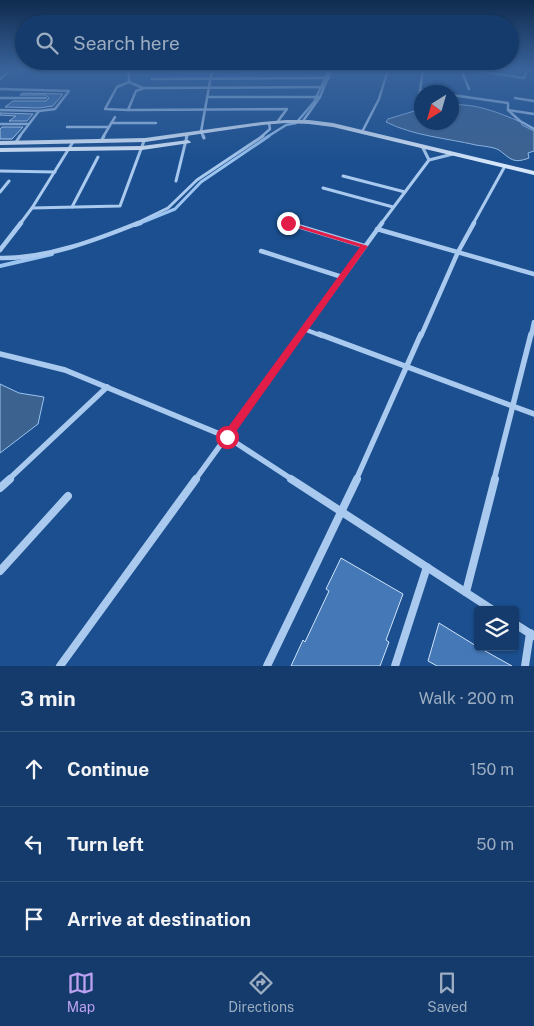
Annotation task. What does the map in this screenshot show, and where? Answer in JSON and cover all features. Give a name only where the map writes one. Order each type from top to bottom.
[{"type":"street","points":[[0,110],[39,111],[54,109],[61,101]]},
{"type":"street","points":[[110,101],[106,109],[287,109],[279,121]]},
{"type":"street","points":[[128,110],[132,101]]},
{"type":"street","points":[[202,135],[206,101]]},
{"type":"street","points":[[301,121],[317,101]]},
{"type":"street","points":[[362,132],[378,101]]},
{"type":"street","points":[[494,101],[507,103],[508,110],[520,121],[534,129]]},
{"type":"street","points":[[508,110],[534,114]]},
{"type":"street","points":[[16,142],[39,111]]},
{"type":"street","points":[[101,141],[115,117]]},
{"type":"street","points":[[0,150],[142,148],[202,135],[220,135],[232,129],[279,121],[301,121],[362,132],[534,173]]},
{"type":"street","points":[[111,123],[156,123]]},
{"type":"street","points":[[0,258],[16,260],[40,254],[114,232],[161,212],[172,205],[198,180],[267,133],[270,129],[269,123]]},
{"type":"street","points":[[0,124],[29,124]]},
{"type":"street","points":[[67,127],[109,127]]},
{"type":"street","points":[[0,143],[187,139]]},
{"type":"street","points":[[176,181],[187,139]]},
{"type":"street","points":[[32,208],[120,206],[144,141]]},
{"type":"street","points":[[0,250],[32,208],[73,142]]},
{"type":"street","points":[[422,146],[429,160]]},
{"type":"street","points":[[60,666],[364,246],[429,160],[453,154]]},
{"type":"street","points":[[72,207],[98,157]]},
{"type":"street","points":[[267,666],[342,512],[458,252],[505,166]]},
{"type":"street","points":[[0,171],[55,172]]},
{"type":"street","points":[[343,176],[405,192]]},
{"type":"street","points":[[0,192],[9,181]]},
{"type":"street","points":[[322,188],[393,207]]},
{"type":"street","points":[[288,223],[364,246]]},
{"type":"street","points":[[377,229],[534,274]]},
{"type":"street","points":[[261,250],[342,277]]},
{"type":"street","points":[[466,592],[534,322]]},
{"type":"street","points":[[304,329],[534,414]]},
{"type":"street","points":[[0,354],[65,370],[227,437],[487,606]]},
{"type":"street","points":[[0,488],[107,387]]},
{"type":"street","points":[[0,571],[68,496]]},
{"type":"street","points":[[396,666],[427,567]]},
{"type":"street","points":[[519,627],[532,635],[525,666]]},
{"type":"water","points":[[459,105],[479,107],[521,122],[522,125],[534,131],[534,151],[528,153],[529,158],[519,161],[494,148],[408,131],[386,122],[388,119],[414,111],[414,130],[459,130]]},
{"type":"water","points":[[0,384],[19,393],[44,397],[38,424],[0,453]]},
{"type":"building","points":[[13,101],[57,101],[53,106],[39,108],[5,107]]},
{"type":"building","points":[[0,113],[33,114],[27,121],[9,121],[16,116],[0,115]]},
{"type":"building","points":[[2,127],[23,127],[12,139],[0,139],[0,129]]},
{"type":"building","points":[[341,558],[403,594],[386,640],[389,642],[380,666],[291,666],[303,640],[305,642],[329,591],[326,589]]},
{"type":"building","points":[[439,623],[474,645],[474,651],[485,651],[512,666],[437,666],[428,661]]},
{"type":"waterway","points":[[267,137],[286,125],[296,123],[314,101]]},
{"type":"waterway","points":[[138,224],[175,209],[201,182],[269,136]]},
{"type":"waterway","points":[[0,266],[52,254]]},
{"type":"route","points":[[227,437],[364,246],[288,223]]}]
